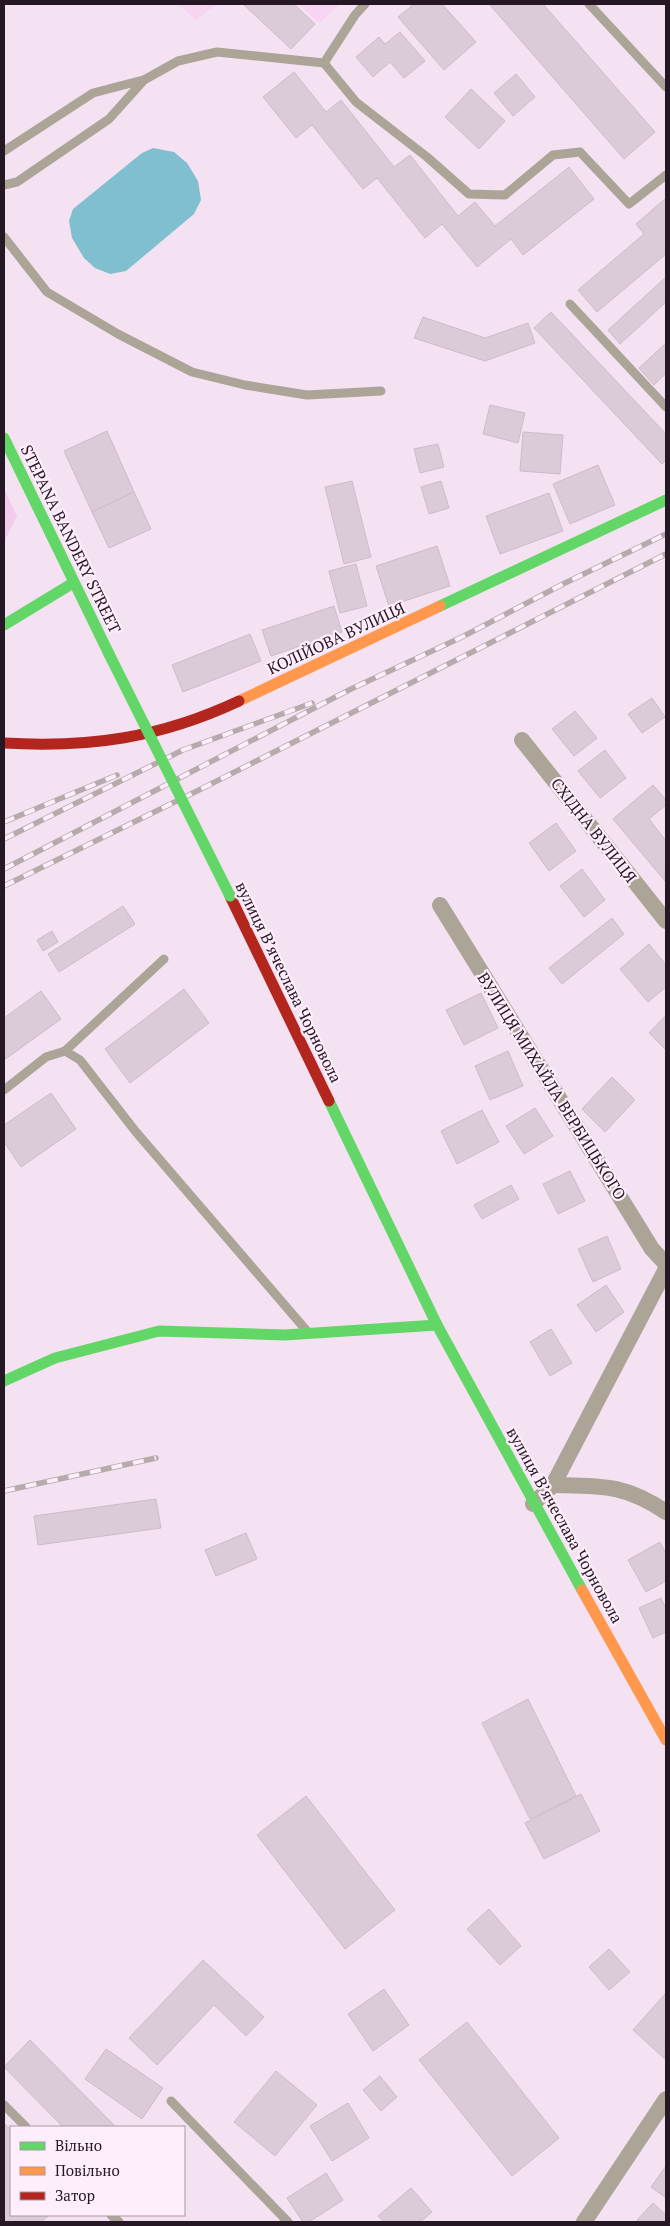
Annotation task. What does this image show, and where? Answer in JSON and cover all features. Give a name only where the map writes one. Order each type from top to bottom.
[{"type":"main road","name":"STEPANA BANDERY STREET","points":[[4,438],[72,583],[109,654]]},
{"type":"main road","name":"КОЛІЙОВА ВУЛИЦЯ","points":[[4,743],[48,746],[67,745],[103,742],[168,730],[220,710],[666,500]]},
{"type":"main road","points":[[4,625],[72,583]]},
{"type":"main road","name":"вулиця Вʼячеслава Чорновола","points":[[109,654],[230,896],[438,1324],[533,1504],[666,1740]]},
{"type":"main road","points":[[4,1380],[55,1358],[159,1331],[285,1336],[438,1324]]},
{"type":"street","name":"СХІДНА ВУЛИЦЯ","points":[[522,740],[666,921]]},
{"type":"street","name":"ВУЛИЦЯ МИХАЙЛА ВЕРБИЦЬКОГО","points":[[440,905],[652,1249],[666,1264]]},
{"type":"street","points":[[533,1504],[554,1485],[666,1269]]},
{"type":"street","points":[[554,1485],[613,1487],[647,1499],[666,1512]]},
{"type":"street","points":[[584,2222],[666,2099]]},
{"type":"lane","points":[[324,63],[355,15],[365,4]]},
{"type":"lane","points":[[589,4],[666,86]]},
{"type":"lane","points":[[4,151],[93,92],[144,80],[178,61],[217,52],[324,63],[356,102],[426,157],[469,194],[505,195],[553,155],[580,152],[629,204],[666,175]]},
{"type":"lane","points":[[4,185],[17,182],[110,119],[144,80]]},
{"type":"lane","points":[[4,238],[47,292],[118,334],[192,372],[245,385],[307,395],[381,391]]},
{"type":"lane","points":[[570,304],[666,408]]},
{"type":"lane","points":[[4,1090],[46,1057],[65,1051],[164,959]]},
{"type":"lane","points":[[65,1051],[80,1060],[136,1132],[309,1334]]},
{"type":"lane","points":[[170,2101],[288,2222]]},
{"type":"lane","points":[[4,2104],[25,2126]]},
{"type":"shaded area","points":[[178,4],[217,4],[196,20]]},
{"type":"shaded area","points":[[299,4],[340,4],[319,23]]},
{"type":"shaded area","points":[[4,488],[17,516],[4,542]]},
{"type":"water","points":[[153,148],[174,152],[187,163],[198,181],[201,200],[194,214],[126,271],[110,274],[95,268],[84,258],[72,238],[69,221],[73,209],[142,153]]},
{"type":"building","points":[[243,4],[294,4],[315,24],[291,49]]},
{"type":"building","points":[[414,4],[442,4],[476,42],[444,70],[398,17]]},
{"type":"building","points":[[489,4],[543,4],[655,132],[624,159]]},
{"type":"building","points":[[400,32],[425,61],[404,78],[390,62],[373,77],[356,57],[379,37],[385,44]]},
{"type":"building","points":[[294,72],[326,112],[341,100],[394,167],[410,155],[458,216],[475,202],[495,226],[569,167],[594,199],[523,255],[511,239],[477,267],[442,224],[425,238],[377,178],[363,189],[312,125],[296,138],[263,97]]},
{"type":"building","points":[[516,74],[535,97],[513,116],[494,93]]},
{"type":"building","points":[[471,89],[505,121],[479,149],[445,117]]},
{"type":"building","points":[[666,198],[666,254],[597,312],[578,290],[644,234],[636,224]]},
{"type":"building","points":[[666,277],[666,302],[620,344],[608,330]]},
{"type":"building","points":[[551,312],[666,434],[666,460],[662,464],[534,328]]},
{"type":"building","points":[[423,317],[485,338],[528,323],[535,343],[485,361],[414,338]]},
{"type":"building","points":[[666,343],[666,373],[654,385],[639,368]]},
{"type":"building","points":[[490,405],[525,413],[518,443],[483,434]]},
{"type":"building","points":[[107,431],[134,492],[92,512],[64,451]]},
{"type":"building","points":[[523,432],[563,435],[560,474],[520,471]]},
{"type":"building","points":[[438,444],[444,467],[420,473],[414,449]]},
{"type":"building","points":[[598,465],[615,505],[570,524],[553,484]]},
{"type":"building","points":[[352,481],[371,557],[344,564],[325,487]]},
{"type":"building","points":[[441,481],[449,508],[429,514],[421,487]]},
{"type":"building","points":[[134,492],[151,529],[109,548],[92,512]]},
{"type":"building","points":[[549,493],[563,531],[500,554],[486,516]]},
{"type":"building","points":[[437,546],[450,586],[389,606],[376,566]]},
{"type":"building","points":[[356,564],[367,606],[340,613],[329,571]]},
{"type":"building","points":[[334,606],[342,632],[271,656],[262,630]]},
{"type":"building","points":[[250,634],[261,661],[183,692],[172,665]]},
{"type":"building","points":[[652,698],[665,717],[642,733],[628,714]]},
{"type":"building","points":[[575,711],[597,738],[574,756],[552,729]]},
{"type":"building","points":[[605,750],[626,778],[600,798],[578,771]]},
{"type":"building","points":[[653,785],[666,800],[666,805],[649,819],[666,841],[665,881],[613,819]]},
{"type":"building","points":[[556,823],[576,851],[549,871],[529,843]]},
{"type":"building","points":[[582,869],[605,900],[584,917],[560,886]]},
{"type":"building","points":[[123,906],[135,924],[59,972],[48,954]]},
{"type":"building","points":[[612,918],[624,934],[562,984],[549,968]]},
{"type":"building","points":[[52,931],[58,942],[43,951],[37,940]]},
{"type":"building","points":[[649,944],[666,965],[666,987],[648,1002],[620,969]]},
{"type":"building","points":[[184,989],[209,1023],[130,1083],[105,1049]]},
{"type":"building","points":[[41,991],[61,1019],[4,1060],[4,1018]]},
{"type":"building","points":[[481,993],[498,1028],[464,1045],[446,1010]]},
{"type":"building","points":[[666,1015],[666,1050],[649,1033]]},
{"type":"building","points":[[508,1051],[523,1086],[490,1100],[475,1066]]},
{"type":"building","points":[[612,1077],[635,1100],[605,1132],[582,1109]]},
{"type":"building","points":[[51,1093],[76,1129],[21,1167],[4,1142],[4,1125]]},
{"type":"building","points":[[535,1108],[553,1136],[524,1154],[506,1126]]},
{"type":"building","points":[[482,1110],[499,1142],[457,1164],[441,1131]]},
{"type":"building","points":[[570,1171],[585,1201],[558,1214],[543,1184]]},
{"type":"building","points":[[511,1185],[519,1199],[482,1219],[474,1205]]},
{"type":"building","points":[[607,1236],[621,1269],[593,1282],[578,1249]]},
{"type":"building","points":[[606,1285],[624,1312],[596,1332],[577,1305]]},
{"type":"building","points":[[551,1329],[572,1363],[550,1376],[530,1342]]},
{"type":"building","points":[[156,1499],[161,1528],[38,1545],[34,1516]]},
{"type":"building","points":[[246,1533],[257,1559],[216,1576],[205,1550]]},
{"type":"building","points":[[660,1542],[666,1554],[666,1581],[646,1592],[628,1560]]},
{"type":"building","points":[[661,1598],[666,1609],[666,1632],[653,1638],[639,1608]]},
{"type":"building","points":[[528,1699],[576,1796],[530,1819],[482,1723]]},
{"type":"building","points":[[581,1794],[600,1831],[544,1859],[525,1823]]},
{"type":"building","points":[[306,1796],[395,1910],[345,1949],[257,1835]]},
{"type":"building","points":[[489,1909],[521,1946],[500,1965],[467,1929]]},
{"type":"building","points":[[609,1949],[630,1972],[609,1990],[589,1967]]},
{"type":"building","points":[[203,1960],[264,2017],[246,2036],[214,2005],[157,2065],[129,2038]]},
{"type":"building","points":[[384,1989],[409,2025],[373,2051],[348,2014]]},
{"type":"building","points":[[665,1994],[666,1996],[665,2059],[633,2030]]},
{"type":"building","points":[[467,2022],[559,2138],[512,2176],[419,2060]]},
{"type":"building","points":[[30,2040],[115,2126],[62,2126],[4,2067]]},
{"type":"building","points":[[106,2049],[163,2088],[142,2119],[85,2079]]},
{"type":"building","points":[[276,2071],[317,2105],[275,2156],[234,2122]]},
{"type":"building","points":[[380,2076],[397,2097],[381,2111],[363,2090]]},
{"type":"building","points":[[348,2103],[369,2138],[332,2161],[310,2126]]},
{"type":"building","points":[[4,2123],[10,2129],[10,2216],[48,2216],[41,2222],[6,2222],[4,2220]]},
{"type":"building","points":[[666,2166],[666,2198],[651,2187]]},
{"type":"building","points":[[326,2173],[343,2200],[309,2222],[303,2222],[287,2198]]},
{"type":"building","points":[[411,2188],[432,2212],[420,2222],[384,2222],[378,2216]]},
{"type":"building","points":[[653,2203],[666,2215],[666,2222],[640,2222],[637,2220]]},
{"type":"railway","points":[[4,869],[349,690],[464,636],[563,584],[666,534]]},
{"type":"railway","points":[[4,886],[199,790],[666,554]]},
{"type":"railway","points":[[4,839],[183,750],[312,703]]},
{"type":"railway","points":[[4,822],[117,775]]},
{"type":"railway","points":[[4,1491],[156,1458]]},
{"type":"traffic: fast","points":[[4,438],[109,654]]},
{"type":"traffic: fast","points":[[440,606],[666,500]]},
{"type":"traffic: fast","points":[[4,625],[73,583]]},
{"type":"traffic: fast","points":[[109,654],[230,896]]},
{"type":"traffic: fast","points":[[329,1101],[437,1325],[582,1590]]},
{"type":"traffic: fast","points":[[4,1381],[55,1358],[159,1331],[285,1335],[437,1325]]},
{"type":"traffic: slow","points":[[239,701],[440,606]]},
{"type":"traffic: slow","points":[[582,1590],[666,1740]]},
{"type":"traffic: jam","points":[[4,743],[66,744],[124,738],[181,724],[239,701]]},
{"type":"traffic: jam","points":[[230,896],[329,1101]]}]
